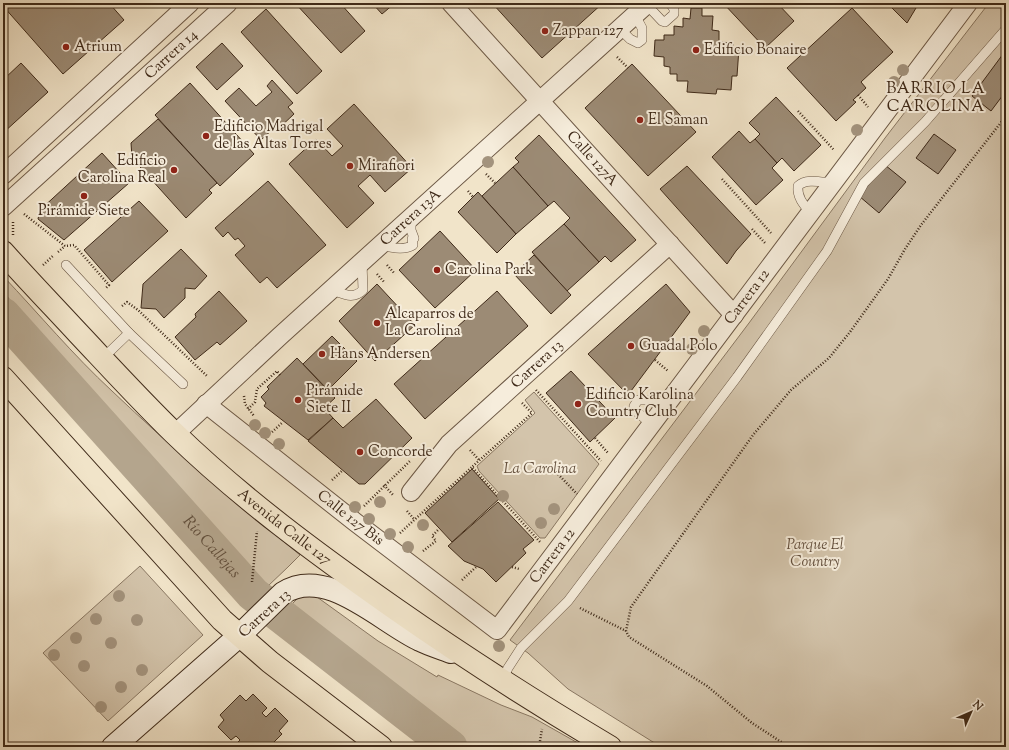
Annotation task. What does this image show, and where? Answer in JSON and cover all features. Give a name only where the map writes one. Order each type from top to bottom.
[{"type":"main road","name":"Avenida Calle 127","points":[[8,244],[102,359],[175,434],[225,479],[316,552],[464,656],[610,747]]},
{"type":"main road","points":[[3,378],[222,620],[243,632],[270,662],[381,747]]},
{"type":"street","name":"Carrera 14","points":[[3,175],[190,3]]},
{"type":"street","name":"Carrera 14","points":[[10,212],[115,105],[228,3]]},
{"type":"street","name":"Calle 127A","points":[[451,3],[734,315]]},
{"type":"street","name":"Carrera 12","points":[[497,630],[847,162],[968,3]]},
{"type":"street","name":"Carrera 13A","points":[[175,434],[206,404],[643,7]]},
{"type":"street","points":[[98,87],[115,105]]},
{"type":"street","name":"Carrera 13","points":[[411,492],[449,444],[670,244]]},
{"type":"street","name":"Calle 127 Bis","points":[[206,404],[337,508],[497,630]]},
{"type":"street","name":"Carrera 13","points":[[113,747],[243,632],[277,599],[290,589],[304,585],[332,591],[350,598],[419,640],[464,656]]},
{"type":"lane","points":[[643,7],[665,22],[674,14],[674,9],[670,3]]},
{"type":"lane","points":[[502,681],[508,668],[521,648],[568,601],[782,316],[828,251],[864,182],[925,122],[1006,29]]},
{"type":"lane","points":[[810,212],[800,199],[798,186],[802,182],[809,181],[832,183]]},
{"type":"lane","points":[[66,265],[129,333],[183,384]]},
{"type":"lane","points":[[102,359],[129,333]]},
{"type":"lane","points":[[651,424],[636,411],[634,406],[638,400],[642,399],[665,406]]},
{"type":"path","points":[[798,111],[847,162]]},
{"type":"path","points":[[626,631],[631,607],[753,434],[791,390],[828,358],[850,332],[888,279],[921,225],[1006,116]]},
{"type":"path","points":[[722,179],[784,248]]},
{"type":"path","points":[[21,211],[65,246],[74,245],[109,285],[101,292]]},
{"type":"path","points":[[8,244],[13,222],[10,212]]},
{"type":"path","points":[[40,267],[44,271]]},
{"type":"path","points":[[118,310],[127,302],[167,337],[208,377]]},
{"type":"path","points":[[248,409],[256,402],[257,389],[277,371],[280,375]]},
{"type":"path","points":[[204,382],[211,374]]},
{"type":"path","points":[[532,386],[603,463],[613,449]]},
{"type":"path","points":[[530,394],[535,390]]},
{"type":"path","points":[[244,392],[245,404],[253,416],[258,420]]},
{"type":"path","points":[[397,535],[532,413],[521,402],[526,398]]},
{"type":"path","points":[[268,427],[279,435]]},
{"type":"path","points":[[364,506],[415,456]]},
{"type":"path","points":[[472,467],[543,545]]},
{"type":"path","points":[[556,472],[574,491]]},
{"type":"path","points":[[327,475],[334,482]]},
{"type":"path","points":[[358,501],[370,511]]},
{"type":"path","points":[[252,582],[258,521],[265,512]]},
{"type":"path","points":[[423,574],[433,563],[420,553],[436,541],[432,536],[439,529]]},
{"type":"path","points":[[568,601],[626,631],[629,637],[707,686],[752,723],[789,747]]},
{"type":"green space","name":"Parque El Country","points":[[989,3],[1006,3],[1006,747],[661,747],[568,689],[528,653],[510,640],[749,323],[885,138]]},
{"type":"green space","points":[[3,276],[70,349],[112,391],[204,474],[300,555],[268,586],[177,487],[3,292]]},
{"type":"green space","name":"La Carolina","points":[[534,392],[599,464],[545,538],[540,538],[479,471],[477,466],[535,413],[525,400]]},
{"type":"green space","points":[[140,566],[203,635],[108,721],[43,653]]},
{"type":"green space","points":[[307,596],[317,597],[378,641],[437,677],[438,675],[501,705],[532,717],[585,747],[470,747],[337,649],[288,608],[298,598]]},
{"type":"building","name":"Atrium","points":[[3,3],[109,3],[124,20],[63,74],[3,6]]},
{"type":"building","points":[[295,3],[340,3],[365,31],[341,53]]},
{"type":"building","points":[[372,3],[395,3],[382,14]]},
{"type":"building","name":"Zappan 127","points":[[492,3],[603,3],[542,58]]},
{"type":"building","points":[[723,3],[777,3],[794,21],[765,48]]},
{"type":"building","points":[[887,3],[919,3],[907,23]]},
{"type":"building","name":"Edificio Bonaire","points":[[691,8],[702,8],[702,16],[713,16],[712,30],[719,31],[719,42],[733,43],[733,48],[739,48],[737,76],[732,76],[731,90],[717,89],[716,94],[687,92],[688,81],[677,81],[677,74],[670,74],[670,67],[664,66],[664,57],[654,56],[655,40],[664,40],[664,35],[674,35],[674,26],[683,27],[683,18],[690,19]]},
{"type":"building","points":[[852,8],[893,52],[861,82],[866,88],[853,100],[856,102],[836,121],[787,68]]},
{"type":"building","points":[[266,9],[322,71],[297,94],[241,32]]},
{"type":"building","points":[[222,43],[243,66],[217,90],[196,67]]},
{"type":"building","points":[[1006,50],[1006,91],[991,111],[972,96]]},
{"type":"building","points":[[21,63],[48,92],[3,133],[3,80]]},
{"type":"building","name":"El Saman","points":[[632,64],[696,132],[648,176],[585,108]]},
{"type":"building","points":[[272,80],[293,103],[288,107],[294,114],[277,130],[275,127],[261,140],[225,101],[239,88],[256,106],[272,92],[267,86]]},
{"type":"building","name":"Edificio Madrigal de las Altas Torres","points":[[190,83],[254,154],[220,186],[155,115]]},
{"type":"building","points":[[776,97],[821,145],[794,171],[782,158],[777,163],[755,139],[760,134],[749,123]]},
{"type":"building","name":"Mirafiori","points":[[354,104],[412,168],[385,192],[370,175],[358,186],[374,203],[347,228],[289,164],[316,139],[332,156],[343,146],[327,129]]},
{"type":"building","name":"Edificio Carolina Real","points":[[158,119],[217,183],[209,190],[212,193],[186,218],[132,158],[131,143]]},
{"type":"building","points":[[739,131],[750,143],[755,139],[777,163],[772,168],[783,180],[756,205],[712,157]]},
{"type":"building","points":[[934,134],[956,150],[938,174],[916,158]]},
{"type":"building","points":[[539,135],[636,240],[611,262],[605,256],[599,262],[564,224],[570,218],[554,201],[548,206],[513,167],[519,162],[515,158]]},
{"type":"building","name":"Pirámide Siete","points":[[102,153],[129,183],[64,240],[38,219],[40,210]]},
{"type":"building","points":[[885,165],[906,182],[879,213],[859,196]]},
{"type":"building","points":[[687,166],[751,234],[727,264],[660,189]]},
{"type":"building","points":[[513,167],[548,206],[516,234],[482,196]]},
{"type":"building","points":[[268,181],[326,245],[277,288],[267,277],[260,283],[235,255],[245,246],[238,238],[235,240],[228,232],[223,237],[215,228]]},
{"type":"building","points":[[478,192],[516,234],[497,253],[458,212]]},
{"type":"building","points":[[139,201],[168,231],[112,282],[84,250]]},
{"type":"building","points":[[564,224],[599,262],[567,291],[532,252]]},
{"type":"building","name":"Carolina Park","points":[[440,231],[476,270],[435,308],[399,270]]},
{"type":"building","points":[[181,249],[207,276],[195,289],[185,288],[185,298],[164,318],[156,309],[141,308],[143,284]]},
{"type":"building","points":[[534,255],[571,295],[551,314],[514,274]]},
{"type":"building","name":"Alcaparros de La Carolina","points":[[377,284],[415,325],[375,361],[339,321]]},
{"type":"building","name":"Guadal Polo","points":[[666,284],[690,312],[628,395],[588,354]]},
{"type":"building","points":[[219,291],[247,321],[220,345],[217,342],[195,360],[175,337],[196,317],[195,314]]},
{"type":"building","points":[[497,291],[528,326],[425,419],[394,384]]},
{"type":"building","points":[[332,336],[357,361],[328,390],[303,364]]},
{"type":"building","name":"Pirámide Siete II","points":[[297,358],[335,398],[324,408],[333,418],[308,440],[264,406],[266,403],[261,397],[269,389],[267,387]]},
{"type":"building","name":"Edificio Karolina Country Club","points":[[571,371],[615,418],[590,442],[546,393]]},
{"type":"building","name":"Concorde","points":[[376,399],[412,438],[365,484],[359,484],[308,441],[333,418],[343,428]]},
{"type":"building","points":[[472,469],[499,499],[452,542],[425,513]]},
{"type":"building","points":[[498,502],[534,540],[523,549],[526,553],[496,582],[483,569],[464,561],[448,546]]},
{"type":"building","points":[[253,694],[267,708],[262,713],[266,717],[275,708],[288,721],[279,731],[282,734],[269,747],[233,747],[240,740],[236,736],[231,740],[218,727],[224,720],[220,715],[240,695],[246,701]]},
{"type":"waterway","name":"Río Callejas","points":[[3,315],[253,594],[450,747]]},
{"type":"place","name":"Zappan 127","points":[[545,31]]},
{"type":"place","name":"Atrium","points":[[66,47]]},
{"type":"place","name":"Edificio Bonaire","points":[[696,50]]},
{"type":"place","name":"El Saman","points":[[640,120]]},
{"type":"place","name":"Edificio Madrigal de las Altas Torres","points":[[206,136]]},
{"type":"place","name":"Mirafiori","points":[[350,166]]},
{"type":"place","name":"Edificio Carolina Real","points":[[174,170]]},
{"type":"place","name":"Pirámide Siete","points":[[84,196]]},
{"type":"place","name":"Carolina Park","points":[[437,270]]},
{"type":"place","name":"Alcaparros de La Carolina","points":[[377,323]]},
{"type":"place","name":"Guadal Polo","points":[[631,346]]},
{"type":"place","name":"Hans Andersen","points":[[322,354]]},
{"type":"place","name":"Pirámide Siete II","points":[[298,400]]},
{"type":"place","name":"Edificio Karolina Country Club","points":[[578,404]]},
{"type":"place","name":"Concorde","points":[[360,452]]},
{"type":"district","name":"BARRIO LA CAROLINA","points":[[936,98]]}]
